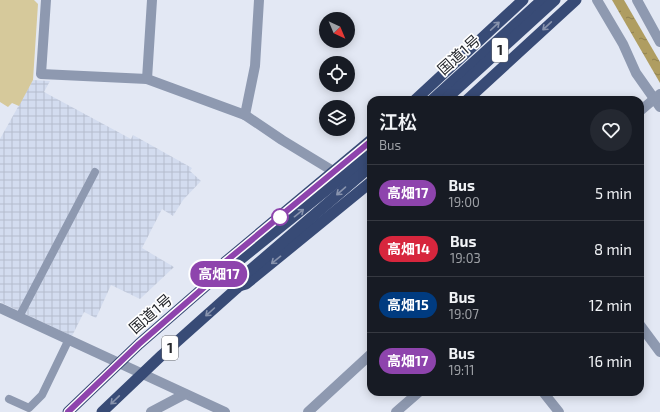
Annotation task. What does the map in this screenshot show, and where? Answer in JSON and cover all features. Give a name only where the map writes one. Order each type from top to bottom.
[{"type":"highway","name":"1","points":[[419,96],[523,0]]},
{"type":"highway","name":"国道1号","points":[[436,96],[542,0]]},
{"type":"highway","name":"国道1号","points":[[449,96],[555,0]]},
{"type":"highway","name":"1","points":[[471,96],[576,0]]},
{"type":"highway","name":"1","points":[[224,270],[225,262],[367,143]]},
{"type":"highway","name":"国道1号","points":[[68,412],[118,364],[224,270],[231,267],[367,157]]},
{"type":"highway","name":"1","points":[[239,286],[241,278],[367,169]]},
{"type":"highway","name":"1","points":[[102,412],[141,374],[239,286],[246,284],[367,185]]},
{"type":"street","points":[[46,0],[41,74],[147,79],[245,115],[289,145],[333,171]]},
{"type":"street","points":[[147,79],[152,0]]},
{"type":"street","points":[[245,115],[255,66],[259,0]]},
{"type":"street","points":[[597,0],[623,44],[636,73],[658,98],[644,108]]},
{"type":"street","points":[[636,0],[660,42]]},
{"type":"street","points":[[0,308],[69,339],[118,364],[225,412]]},
{"type":"street","points":[[644,330],[660,352]]},
{"type":"street","points":[[308,412],[367,358]]},
{"type":"street","points":[[151,412],[185,394]]},
{"type":"street","points":[[396,412],[414,396]]},
{"type":"street","points":[[546,396],[559,412]]},
{"type":"lane","points":[[19,317],[95,172]]},
{"type":"lane","points":[[9,399],[29,408],[42,395],[69,339]]},
{"type":"shaded area","points":[[0,0],[34,0],[38,4],[33,80],[19,106],[12,103],[8,107],[0,102]]},
{"type":"shaded area","points":[[33,80],[50,81],[44,92],[131,139],[133,135],[192,168],[190,171],[201,181],[183,200],[173,216],[162,209],[142,248],[174,267],[140,299],[111,285],[96,318],[84,312],[72,336],[0,302],[0,139]]},
{"type":"water","points":[[612,0],[624,0],[660,62],[660,83]]},
{"type":"bus line","name":"高畑17","points":[[68,412],[139,344],[224,270],[225,262],[367,144]]}]
